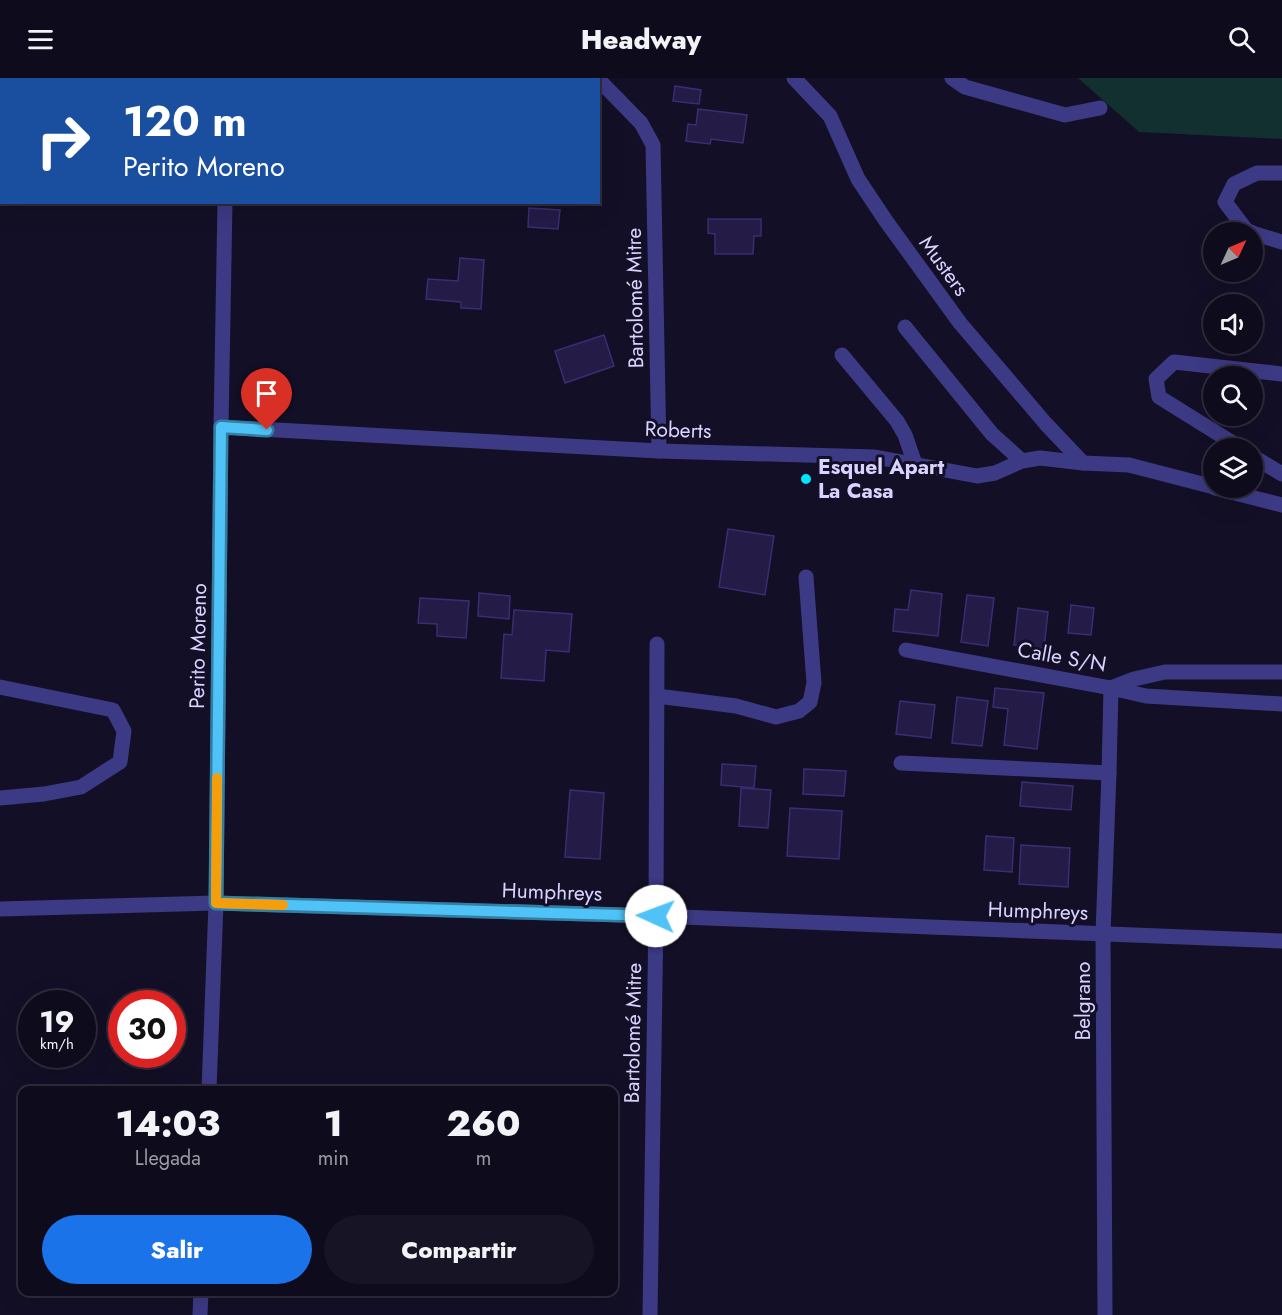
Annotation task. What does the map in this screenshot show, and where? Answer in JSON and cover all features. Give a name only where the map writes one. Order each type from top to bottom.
[{"type":"street","name":"Musters","points":[[794,78],[830,116],[858,178],[885,221],[960,323],[1046,424],[1083,463]]},
{"type":"street","points":[[952,78],[965,87],[1065,115],[1100,108]]},
{"type":"street","name":"Bartolomé Mitre","points":[[600,81],[641,123],[653,144],[659,451]]},
{"type":"street","points":[[1240,222],[1225,202],[1234,184],[1257,173],[1282,172]]},
{"type":"street","name":"Perito Moreno","points":[[209,1086],[216,903],[225,204]]},
{"type":"street","points":[[1263,236],[1282,242]]},
{"type":"street","points":[[905,327],[992,434],[1022,461]]},
{"type":"street","points":[[842,355],[897,421],[905,435],[915,464]]},
{"type":"street","points":[[1225,438],[1159,397],[1156,379],[1174,362],[1282,374]]},
{"type":"street","name":"Roberts","points":[[221,427],[659,451],[875,457],[977,476],[995,473],[1022,461],[1040,458],[1129,465],[1203,484]]},
{"type":"street","points":[[1263,463],[1282,474]]},
{"type":"street","name":"Roberts","points":[[1256,498],[1282,505]]},
{"type":"street","points":[[657,696],[736,706],[776,717],[799,711],[810,702],[814,683],[806,578]]},
{"type":"street","name":"Bartolomé Mitre","points":[[650,1315],[656,916],[657,644]]},
{"type":"street","name":"Calle S/N","points":[[906,650],[1111,688],[1134,679],[1165,672],[1282,672]]},
{"type":"street","points":[[0,687],[113,710],[124,731],[120,762],[81,787],[44,794],[0,798]]},
{"type":"street","points":[[1111,688],[1146,696],[1282,704]]},
{"type":"street","name":"Belgrano","points":[[1105,1315],[1103,934],[1111,688]]},
{"type":"street","points":[[901,764],[1109,773]]},
{"type":"street","name":"Humphreys","points":[[0,909],[216,903],[656,916],[1282,941]]},
{"type":"street","points":[[200,1315],[201,1296]]},
{"type":"green space","points":[[1078,78],[1282,78],[1282,139],[1139,132]]},
{"type":"building","points":[[675,86],[701,90],[699,104],[673,101]]},
{"type":"building","points":[[698,109],[747,115],[743,143],[711,139],[710,144],[686,141],[688,124],[696,125]]},
{"type":"building","points":[[529,208],[560,210],[558,229],[528,227]]},
{"type":"building","points":[[708,219],[761,219],[761,236],[754,236],[753,254],[715,254],[715,234],[708,233]]},
{"type":"building","points":[[460,258],[484,260],[481,309],[461,308],[461,302],[426,299],[428,279],[458,281]]},
{"type":"building","points":[[604,335],[614,366],[565,383],[555,351]]},
{"type":"building","points":[[728,529],[774,536],[765,595],[719,587]]},
{"type":"building","points":[[911,590],[942,594],[938,636],[893,631],[895,609],[908,610]]},
{"type":"building","points":[[479,593],[510,596],[509,619],[478,616]]},
{"type":"building","points":[[967,595],[994,598],[988,646],[961,642]]},
{"type":"building","points":[[420,598],[469,601],[466,638],[437,636],[437,624],[418,623]]},
{"type":"building","points":[[1071,605],[1094,608],[1091,635],[1068,633]]},
{"type":"building","points":[[1018,608],[1048,612],[1044,648],[1014,645]]},
{"type":"building","points":[[514,610],[572,614],[569,652],[546,650],[544,681],[501,678],[504,634],[512,635]]},
{"type":"building","points":[[995,688],[1044,693],[1037,749],[1004,745],[1008,709],[993,707]]},
{"type":"building","points":[[957,697],[988,701],[982,746],[952,743]]},
{"type":"building","points":[[900,701],[935,705],[931,738],[896,734]]},
{"type":"building","points":[[722,764],[756,766],[754,788],[721,785]]},
{"type":"building","points":[[804,769],[846,771],[844,796],[803,794]]},
{"type":"building","points":[[1022,782],[1073,786],[1071,810],[1020,806]]},
{"type":"building","points":[[741,788],[771,790],[768,828],[739,826]]},
{"type":"building","points":[[570,790],[604,793],[600,859],[565,857]]},
{"type":"building","points":[[790,808],[842,811],[839,859],[787,856]]},
{"type":"building","points":[[986,836],[1014,838],[1012,872],[984,870]]},
{"type":"building","points":[[1021,845],[1070,848],[1068,887],[1019,884]]},
{"type":"slow traffic","points":[[217,778],[216,903],[283,905]]},
{"type":"place","name":"Esquel Apart La Casa","points":[[806,479]]},
{"type":"route","points":[[267,430],[221,427],[216,903],[656,916]]}]
